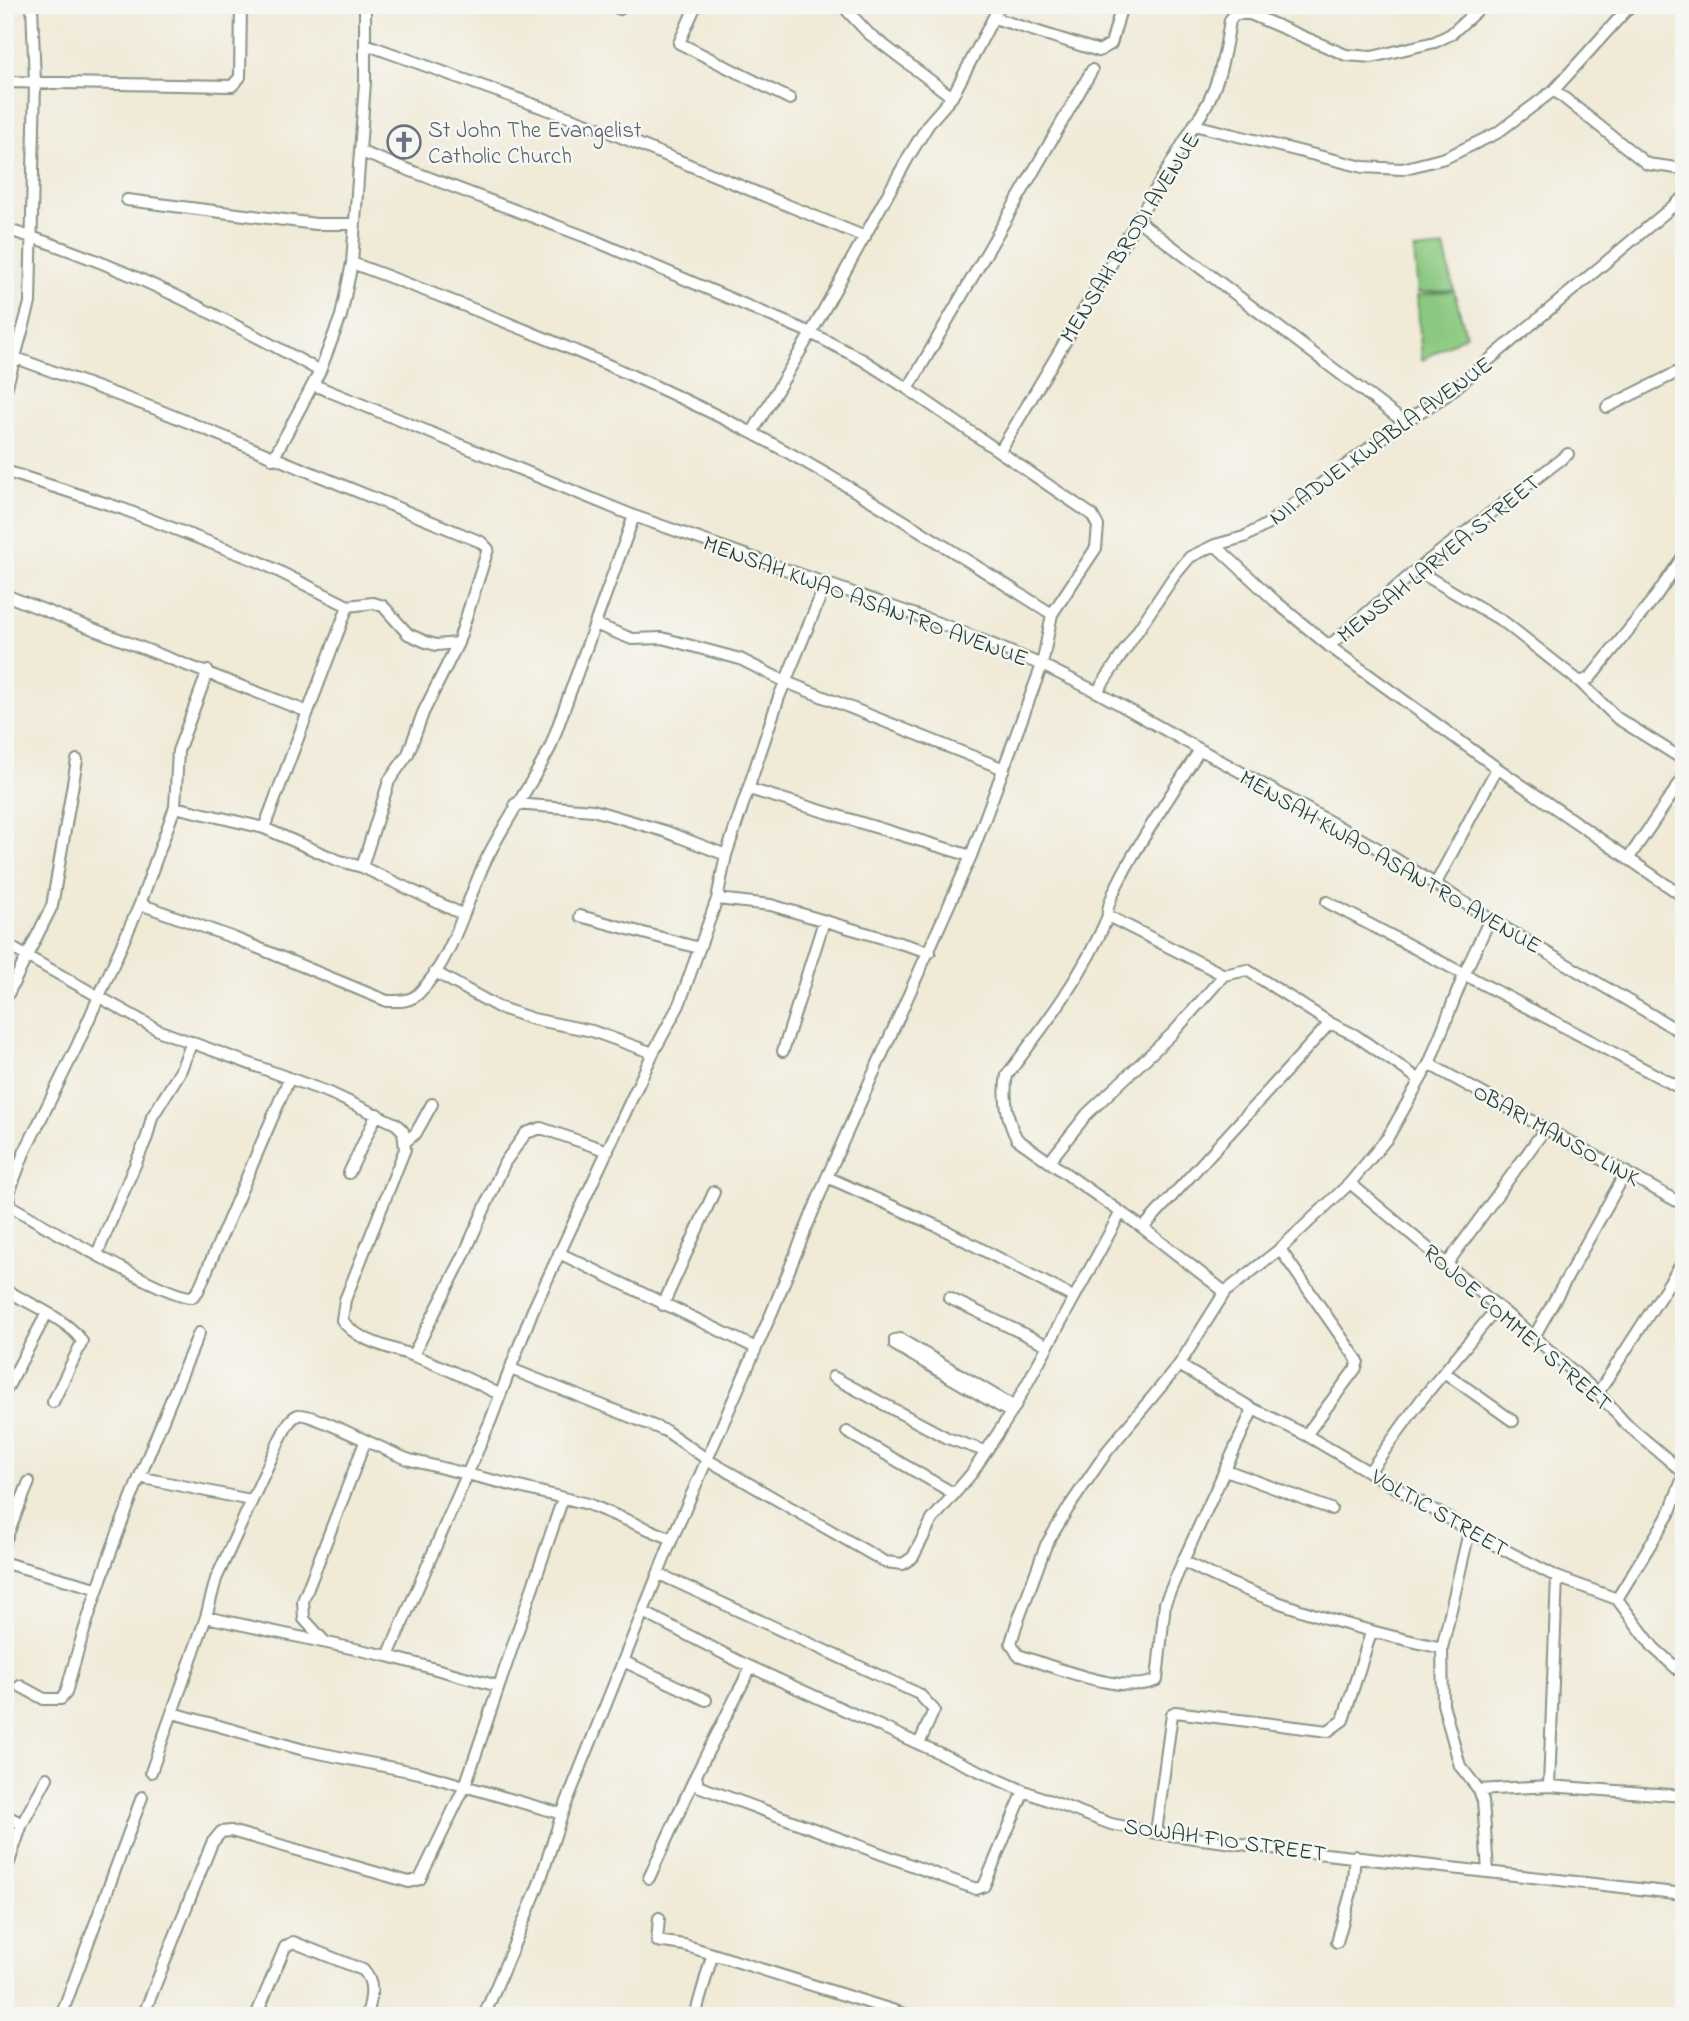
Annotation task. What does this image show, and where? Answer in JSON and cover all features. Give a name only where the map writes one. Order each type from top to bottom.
[{"type":"street","points":[[5,393],[11,357],[30,303],[34,237],[35,83],[32,5]]},
{"type":"street","points":[[5,82],[232,86],[240,77],[241,5]]},
{"type":"street","points":[[274,459],[320,372],[341,316],[352,263],[361,152],[365,5]]},
{"type":"street","points":[[696,5],[679,43],[790,99]]},
{"type":"street","points":[[842,5],[868,33],[952,97]]},
{"type":"street","points":[[752,433],[909,156],[930,122],[952,97],[1000,5]]},
{"type":"street","points":[[994,18],[1100,51],[1111,44],[1122,5]]},
{"type":"street","points":[[1194,125],[1208,107],[1217,85],[1230,20],[1235,14],[1250,15],[1346,55],[1371,57],[1435,42],[1451,33],[1483,5]]},
{"type":"street","name":"MENSAH BRODI AVENUE","points":[[1000,451],[1194,125],[1363,167],[1402,169],[1446,158],[1497,132],[1554,90],[1631,5]]},
{"type":"street","points":[[365,44],[599,128],[864,237]]},
{"type":"street","points":[[908,389],[1092,70]]},
{"type":"street","points":[[1554,90],[1647,164],[1684,169]]},
{"type":"street","points":[[361,152],[586,237],[811,333],[863,360],[908,389],[1092,515],[1098,526],[1096,548],[1052,614],[1042,665],[971,856],[827,1177],[672,1539],[562,1814],[538,1887],[484,2016]]},
{"type":"street","name":"NII ADJEI KWABLA AVENUE","points":[[1097,692],[1174,576],[1190,557],[1216,545],[1244,537],[1266,525],[1404,422],[1447,395],[1684,197]]},
{"type":"street","points":[[127,200],[316,224],[354,225]]},
{"type":"street","points":[[1136,219],[1404,422]]},
{"type":"street","points":[[5,229],[34,237],[124,272],[201,308],[320,372]]},
{"type":"street","points":[[352,263],[486,314],[647,383],[752,433],[919,531],[1052,614]]},
{"type":"street","points":[[11,357],[156,409],[481,542],[488,549],[488,557],[458,643],[442,680],[423,713],[408,754],[389,781],[362,867]]},
{"type":"street","points":[[1607,407],[1684,369]]},
{"type":"street","name":"MENSAH KWAO ASANTRO AVENUE","points":[[314,385],[634,516],[947,626],[1042,665],[1097,692],[1375,847],[1684,1034]]},
{"type":"street","name":"MENSAH LARYEA STREET","points":[[1216,545],[1329,646],[1416,570],[1568,454]]},
{"type":"street","points":[[5,471],[123,509],[260,562],[348,607],[373,603],[383,606],[408,634],[436,645],[458,643]]},
{"type":"street","points":[[140,904],[234,938],[387,1001],[401,1001],[415,996],[435,972],[515,804],[536,775],[554,740],[634,516]]},
{"type":"street","points":[[1580,682],[1590,678],[1656,596],[1684,555]]},
{"type":"street","points":[[1416,570],[1504,622],[1580,682],[1618,718],[1684,760]]},
{"type":"street","points":[[388,1656],[559,1253],[678,1005],[717,899],[726,855],[786,682],[826,583]]},
{"type":"street","points":[[5,595],[208,671],[307,712]]},
{"type":"street","points":[[264,828],[348,607]]},
{"type":"street","points":[[595,624],[632,639],[662,638],[740,660],[786,682],[1004,769]]},
{"type":"street","points":[[1329,646],[1497,768],[1684,897]]},
{"type":"street","points":[[208,671],[178,751],[175,807],[140,904],[17,1170],[9,1193],[9,1205],[97,1254],[184,1297],[192,1297],[198,1291],[289,1079]]},
{"type":"street","points":[[1199,751],[1127,865],[1107,907],[1108,916],[1095,945],[1050,1020],[1007,1075],[1005,1085],[1009,1125],[1017,1139],[1143,1228],[1172,1254],[1225,1292]]},
{"type":"street","points":[[5,1000],[52,905],[77,760]]},
{"type":"street","points":[[1435,885],[1497,768]]},
{"type":"street","points":[[1628,859],[1684,777]]},
{"type":"street","points":[[749,789],[971,856]]},
{"type":"street","points":[[515,804],[593,810],[664,831],[726,855]]},
{"type":"street","points":[[175,807],[264,828],[337,860],[362,867],[463,914]]},
{"type":"street","points":[[717,899],[771,905],[930,952]]},
{"type":"street","points":[[1327,902],[1465,972],[1684,1090]]},
{"type":"street","points":[[580,916],[699,948]]},
{"type":"street","points":[[1108,916],[1224,975]]},
{"type":"street","points":[[1252,1409],[1165,1603],[1157,1679],[1149,1683],[1122,1684],[1031,1660],[1014,1651],[1011,1643],[1016,1626],[1046,1545],[1108,1450],[1178,1364],[1225,1292],[1280,1249],[1350,1183],[1388,1137],[1429,1064],[1465,972],[1490,919]]},
{"type":"street","points":[[783,1051],[824,921]]},
{"type":"street","points":[[5,944],[27,959],[98,998],[119,1006],[160,1031],[330,1093],[377,1114],[396,1124],[406,1141]]},
{"type":"street","points":[[1049,1162],[1087,1114],[1173,1033],[1224,975],[1247,970],[1330,1023],[1355,1035],[1420,1080]]},
{"type":"street","points":[[435,972],[533,1020],[592,1031],[653,1053]]},
{"type":"street","points":[[1143,1228],[1330,1023]]},
{"type":"street","points":[[97,1254],[147,1137],[152,1117],[180,1072],[191,1042]]},
{"type":"street","name":"OBARI MANSO LINK","points":[[1429,1064],[1684,1205]]},
{"type":"street","points":[[432,1104],[416,1133],[406,1141],[345,1300],[342,1320],[354,1332],[499,1394]]},
{"type":"street","points":[[349,1173],[377,1114]]},
{"type":"street","points":[[412,1355],[464,1255],[505,1162],[526,1133],[541,1128],[608,1151]]},
{"type":"street","points":[[1447,1264],[1545,1129]]},
{"type":"street","points":[[5,1164],[17,1170]]},
{"type":"street","points":[[1534,1337],[1626,1172]]},
{"type":"street","points":[[827,1177],[927,1221],[1073,1297]]},
{"type":"street","name":"ROJOE COMMEY STREET","points":[[1350,1183],[1598,1392],[1625,1423],[1684,1474]]},
{"type":"street","points":[[663,1305],[714,1192]]},
{"type":"street","points":[[511,1369],[654,1425],[708,1460],[884,1562],[898,1565],[913,1557],[926,1530],[953,1493],[972,1474],[1013,1410],[1046,1345],[1121,1214]]},
{"type":"street","points":[[1280,1249],[1358,1361],[1356,1368],[1306,1435]]},
{"type":"street","points":[[559,1253],[756,1348]]},
{"type":"street","points":[[1598,1392],[1684,1260]]},
{"type":"street","points":[[5,1290],[47,1313],[79,1336],[82,1342],[53,1402]]},
{"type":"street","points":[[949,1298],[1046,1345]]},
{"type":"street","points":[[1370,1472],[1444,1372],[1497,1308]]},
{"type":"street","points":[[5,1392],[47,1313]]},
{"type":"street","points":[[19,1686],[44,1699],[61,1699],[66,1693],[96,1588],[139,1477],[200,1333]]},
{"type":"street","name":"VOLTIC STREET","points":[[1178,1364],[1252,1409],[1306,1435],[1469,1532],[1557,1577],[1617,1599]]},
{"type":"street","points":[[940,1366],[1013,1410]]},
{"type":"street","points":[[1444,1372],[1513,1420]]},
{"type":"street","points":[[833,1377],[947,1438],[985,1451]]},
{"type":"street","points":[[151,1772],[206,1617],[216,1579],[250,1500],[290,1421],[299,1415],[307,1414],[324,1421],[410,1461],[588,1504],[672,1539]]},
{"type":"street","points":[[846,1432],[953,1493]]},
{"type":"street","points":[[325,1642],[304,1619],[303,1601],[365,1442]]},
{"type":"street","points":[[1226,1470],[1331,1509]]},
{"type":"street","points":[[1684,1474],[1669,1514],[1617,1599],[1654,1648],[1684,1675]]},
{"type":"street","points":[[139,1477],[250,1500]]},
{"type":"street","points":[[5,1541],[29,1482]]},
{"type":"street","points":[[143,2016],[218,1835],[230,1831],[415,1881],[419,1879],[465,1786],[563,1498]]},
{"type":"street","points":[[1469,1532],[1442,1648],[1442,1695],[1453,1750],[1460,1766],[1479,1790],[1485,1809],[1488,1871]]},
{"type":"street","points":[[1183,1561],[1210,1574],[1371,1633],[1442,1648]]},
{"type":"street","points":[[5,1563],[96,1588]]},
{"type":"street","points":[[659,1574],[919,1694],[934,1710],[919,1744]]},
{"type":"street","points":[[1549,1786],[1557,1577]]},
{"type":"street","name":"SOWAH FIO STREET","points":[[643,1612],[751,1667],[1024,1791],[1090,1818],[1156,1833],[1684,1894]]},
{"type":"street","points":[[206,1617],[388,1656],[498,1685]]},
{"type":"street","points":[[1156,1833],[1172,1714],[1175,1712],[1328,1731],[1343,1720],[1371,1633]]},
{"type":"street","points":[[623,1661],[706,1700]]},
{"type":"street","points":[[649,1878],[696,1775],[751,1667]]},
{"type":"street","points":[[173,1713],[304,1750],[419,1773],[562,1814]]},
{"type":"street","points":[[696,1775],[698,1786],[973,1889],[984,1886],[1024,1791]]},
{"type":"street","points":[[5,1874],[22,1824],[47,1778]]},
{"type":"street","points":[[1479,1790],[1549,1786],[1684,1796]]},
{"type":"street","points":[[61,2016],[142,1797]]},
{"type":"street","points":[[5,1815],[22,1824]]},
{"type":"street","points":[[1336,1942],[1352,1889],[1355,1856]]},
{"type":"street","points":[[659,1918],[657,1941],[684,1945],[712,1956],[911,2016]]},
{"type":"street","points":[[256,2016],[285,1948],[293,1942],[363,1970],[372,1990],[367,2016]]},
{"type":"street","points":[[695,2016],[712,1956]]},
{"type":"green space","points":[[1444,247],[1454,290],[1418,293],[1414,250]]},
{"type":"green space","points":[[1454,291],[1466,335],[1422,360],[1417,296]]},
{"type":"place","name":"St John The Evangelist Catholic Church","points":[[404,142]]}]
